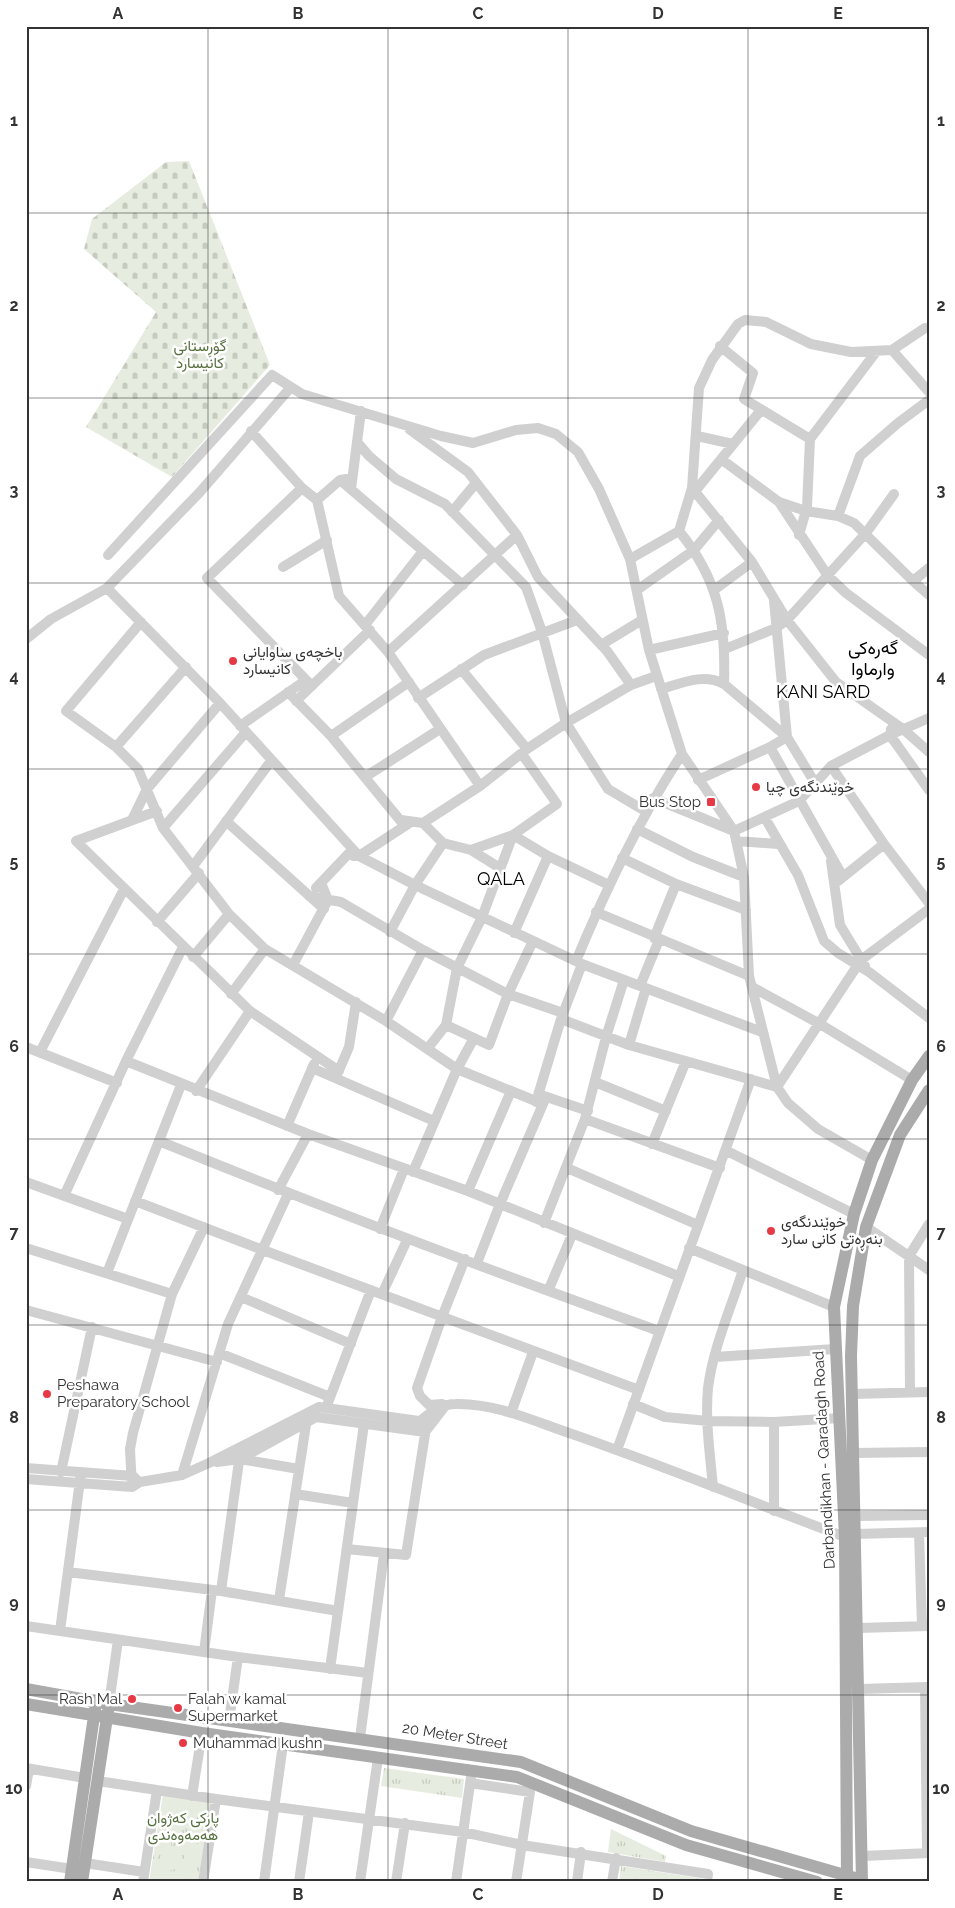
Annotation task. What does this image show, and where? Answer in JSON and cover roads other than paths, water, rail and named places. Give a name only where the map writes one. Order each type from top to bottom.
[{"type":"main road","name":"Darbandikhan - Qaradagh Road","points":[[862,1881],[858,1628],[835,1352],[834,1307],[854,1214],[872,1160],[912,1080],[929,1056]]},
{"type":"main road","name":"Darbandikhan - Qaradagh Road","points":[[847,1879],[850,1535],[856,1516],[851,1356],[853,1306],[866,1227],[900,1135],[929,1090]]},
{"type":"main road","points":[[835,1352],[851,1356]]},
{"type":"main road","name":"20 Meter Street","points":[[26,1689],[109,1704],[521,1762],[691,1831],[817,1868],[847,1879],[862,1881]]},
{"type":"main road","points":[[82,1882],[85,1863],[96,1702]]},
{"type":"main road","name":"20 Meter Street","points":[[26,1704],[202,1733],[378,1758],[471,1777],[517,1777],[686,1845],[816,1881]]},
{"type":"main road","points":[[70,1882],[91,1779],[109,1704]]},
{"type":"main road","points":[[287,1745],[294,1730]]},
{"type":"main road","points":[[816,1881],[817,1868]]},
{"type":"street","points":[[630,558],[679,531],[692,492],[699,388],[720,346],[738,324],[754,320],[780,327],[811,344],[830,349],[876,352],[892,350],[925,328]]},
{"type":"street","points":[[720,346],[753,373],[744,399],[810,439]]},
{"type":"street","points":[[892,350],[927,387]]},
{"type":"street","points":[[799,535],[806,511],[810,439],[876,352]]},
{"type":"street","points":[[108,555],[272,375],[302,394],[473,443],[504,433],[538,428],[556,434],[571,445],[584,462],[619,530],[630,558],[649,650],[682,754],[735,836],[744,877],[749,976],[762,1032],[778,1087],[788,1103],[818,1128],[872,1160]]},
{"type":"street","points":[[26,639],[51,619],[107,588],[200,492],[291,386]]},
{"type":"street","points":[[838,516],[853,470],[860,456],[898,423],[929,400]]},
{"type":"street","points":[[692,492],[760,410]]},
{"type":"street","points":[[351,484],[360,411]]},
{"type":"street","points":[[402,424],[468,472],[516,535],[538,577],[601,645],[631,685]]},
{"type":"street","points":[[251,432],[302,488],[317,500],[339,596],[388,652],[480,786]]},
{"type":"street","points":[[697,436],[733,444]]},
{"type":"street","points":[[357,442],[369,456],[396,478],[445,504],[526,587],[542,632],[566,722],[608,789],[645,811]]},
{"type":"street","points":[[721,459],[778,502],[806,511],[838,516],[854,523],[929,595]]},
{"type":"street","points":[[317,500],[340,480],[351,484],[423,551],[463,585]]},
{"type":"street","points":[[452,512],[476,483]]},
{"type":"street","points":[[302,488],[207,578],[309,683]]},
{"type":"street","points":[[692,492],[719,520],[752,562],[787,620],[836,682],[903,729],[929,752]]},
{"type":"street","points":[[725,649],[776,628],[787,620],[866,533],[894,494]]},
{"type":"street","points":[[778,502],[828,576],[846,592],[929,655]]},
{"type":"street","points":[[637,590],[694,550],[719,520]]},
{"type":"street","points":[[679,531],[694,550],[714,590],[724,633],[724,684]]},
{"type":"street","points":[[388,652],[516,535]]},
{"type":"street","points":[[283,567],[327,540]]},
{"type":"street","points":[[296,701],[309,683],[367,628],[423,551]]},
{"type":"street","points":[[714,590],[752,562]]},
{"type":"street","points":[[913,581],[929,568]]},
{"type":"street","points":[[526,587],[538,577]]},
{"type":"street","points":[[107,588],[220,703],[353,854],[414,885],[579,962],[762,1032]]},
{"type":"street","points":[[774,597],[787,736]]},
{"type":"street","points":[[418,698],[484,655],[576,620]]},
{"type":"street","points":[[601,645],[642,620]]},
{"type":"street","points":[[141,622],[66,711],[116,746],[138,769],[164,828],[229,914],[265,949],[356,1002],[428,1048],[456,1069],[511,1091],[586,1115],[652,1144],[720,1168]]},
{"type":"street","points":[[649,650],[724,633]]},
{"type":"street","points":[[116,746],[186,667]]},
{"type":"street","points":[[460,669],[525,751],[557,804],[513,835],[471,850]]},
{"type":"street","points":[[309,896],[353,854],[406,822],[423,823],[480,786],[566,722],[631,685],[656,676]]},
{"type":"street","points":[[661,689],[698,679],[712,679],[724,684],[787,736],[815,783]]},
{"type":"street","points":[[331,736],[409,682]]},
{"type":"street","points":[[164,828],[243,729],[288,692],[309,683]]},
{"type":"street","points":[[288,692],[331,736],[406,822]]},
{"type":"street","points":[[132,820],[147,789],[220,703]]},
{"type":"street","points":[[735,836],[799,801],[831,766],[890,735],[929,718]]},
{"type":"street","points":[[891,721],[890,735],[929,790]]},
{"type":"street","points":[[365,777],[440,729]]},
{"type":"street","points":[[698,780],[770,747],[787,736]]},
{"type":"street","points":[[770,747],[843,877]]},
{"type":"street","points":[[477,1263],[538,1099],[562,1016],[596,912],[645,811],[682,754]]},
{"type":"street","points":[[157,922],[196,869],[226,821],[271,761]]},
{"type":"street","points":[[831,766],[884,844],[929,903]]},
{"type":"street","points":[[653,798],[735,836],[778,844]]},
{"type":"street","points":[[157,811],[76,841],[250,1011],[337,1070],[434,1121]]},
{"type":"street","points":[[765,818],[778,844],[798,875],[824,941],[832,950],[860,963]]},
{"type":"street","points":[[226,821],[309,896],[326,904],[341,902],[390,932],[508,994],[562,1016],[606,1037],[629,1045],[778,1087]]},
{"type":"street","points":[[423,823],[443,843],[471,850],[500,868]]},
{"type":"street","points":[[637,829],[693,857],[744,877]]},
{"type":"street","points":[[513,835],[548,856],[610,884]]},
{"type":"street","points":[[428,1048],[446,1025],[457,968],[482,917],[513,835]]},
{"type":"street","points":[[390,932],[414,885],[443,843]]},
{"type":"street","points":[[834,884],[884,844]]},
{"type":"street","points":[[830,855],[840,925],[860,963],[929,1018]]},
{"type":"street","points":[[514,932],[548,856]]},
{"type":"street","points":[[622,858],[676,884],[746,910]]},
{"type":"street","points":[[293,965],[326,904],[321,883]]},
{"type":"street","points":[[629,1045],[656,939],[676,884]]},
{"type":"street","points":[[40,1052],[124,889]]},
{"type":"street","points":[[778,1087],[860,963],[929,909]]},
{"type":"street","points":[[596,912],[656,939],[749,976]]},
{"type":"street","points":[[193,957],[229,914]]},
{"type":"street","points":[[446,1025],[489,1045],[508,994],[533,941]]},
{"type":"street","points":[[64,1196],[126,1062],[183,947]]},
{"type":"street","points":[[231,994],[265,949]]},
{"type":"street","points":[[386,1021],[423,950]]},
{"type":"street","points":[[544,1223],[567,1168],[586,1115],[606,1037],[624,980]]},
{"type":"street","points":[[752,987],[820,1024],[912,1080]]},
{"type":"street","points":[[337,1070],[349,1047],[356,1002]]},
{"type":"street","points":[[196,1091],[250,1011]]},
{"type":"street","points":[[380,1230],[434,1121],[456,1069],[474,1038]]},
{"type":"street","points":[[26,1047],[116,1083]]},
{"type":"street","points":[[287,1126],[317,1057]]},
{"type":"street","points":[[652,1144],[686,1061]]},
{"type":"street","points":[[126,1062],[308,1134],[468,1191],[572,1235],[678,1276]]},
{"type":"street","points":[[312,1068],[337,1070]]},
{"type":"street","points":[[617,1450],[678,1276],[752,1079]]},
{"type":"street","points":[[595,1082],[666,1110]]},
{"type":"street","points":[[107,1273],[181,1085]]},
{"type":"street","points":[[468,1191],[511,1091]]},
{"type":"street","points":[[182,1475],[228,1324],[263,1250],[283,1192],[308,1134]]},
{"type":"street","points":[[159,1141],[380,1230],[477,1263],[548,1292],[659,1332]]},
{"type":"street","points":[[726,1151],[854,1214]]},
{"type":"street","points":[[567,1168],[698,1225]]},
{"type":"street","points":[[26,1182],[128,1219]]},
{"type":"street","points":[[135,1201],[533,1352],[639,1390]]},
{"type":"street","points":[[910,1392],[909,1256],[929,1224]]},
{"type":"street","points":[[135,1482],[131,1441],[172,1294],[204,1227]]},
{"type":"street","points":[[866,1227],[929,1270]]},
{"type":"street","points":[[548,1292],[572,1235]]},
{"type":"street","points":[[382,1294],[407,1240]]},
{"type":"street","points":[[26,1248],[172,1294]]},
{"type":"street","points":[[689,1248],[834,1307]]},
{"type":"street","points":[[347,1549],[406,1556],[426,1419],[417,1388],[465,1259]]},
{"type":"street","points":[[713,1487],[708,1421],[709,1385],[715,1357],[743,1270]]},
{"type":"street","points":[[326,1408],[371,1290]]},
{"type":"street","points":[[241,1297],[351,1344]]},
{"type":"street","points":[[26,1310],[159,1345],[218,1358],[330,1398]]},
{"type":"street","points":[[61,1472],[92,1326]]},
{"type":"street","points":[[511,1413],[533,1352]]},
{"type":"street","points":[[715,1357],[835,1352]]},
{"type":"street","points":[[853,1394],[929,1392]]},
{"type":"street","points":[[240,1459],[307,1417],[319,1407],[426,1419],[446,1404]]},
{"type":"street","points":[[26,1478],[135,1482],[182,1475],[307,1417],[364,1424],[426,1419],[446,1404],[472,1404],[511,1413],[617,1450],[774,1511],[850,1535],[924,1532],[925,1626],[858,1628]]},
{"type":"street","points":[[633,1404],[665,1417],[708,1421],[774,1422],[840,1418]]},
{"type":"street","points":[[279,1600],[307,1417]]},
{"type":"street","points":[[774,1422],[774,1511]]},
{"type":"street","points":[[330,1669],[364,1424]]},
{"type":"street","points":[[204,1652],[217,1591],[241,1447]]},
{"type":"street","points":[[854,1453],[929,1452]]},
{"type":"street","points":[[209,1464],[240,1459],[299,1469]]},
{"type":"street","points":[[26,1468],[61,1472],[81,1479]]},
{"type":"street","points":[[60,1631],[81,1479]]},
{"type":"street","points":[[295,1494],[353,1503]]},
{"type":"street","points":[[856,1516],[929,1515]]},
{"type":"street","points":[[360,1738],[384,1554]]},
{"type":"street","points":[[68,1572],[217,1591],[338,1611]]},
{"type":"street","points":[[26,1626],[238,1657],[368,1673]]},
{"type":"street","points":[[109,1704],[118,1640]]},
{"type":"street","points":[[229,1721],[238,1657]]},
{"type":"street","points":[[859,1689],[927,1687],[928,1853],[863,1856]]},
{"type":"street","points":[[192,1796],[202,1733]]},
{"type":"street","points":[[264,1882],[275,1807],[287,1745]]},
{"type":"street","points":[[360,1882],[378,1758]]},
{"type":"street","points":[[26,1786],[28,1769],[192,1796],[463,1832],[522,1845],[581,1852],[708,1874],[707,1882]]},
{"type":"street","points":[[456,1882],[471,1777],[530,1792],[516,1882]]},
{"type":"street","points":[[85,1863],[144,1877],[157,1790]]},
{"type":"street","points":[[205,1881],[216,1799]]},
{"type":"street","points":[[299,1882],[309,1812]]},
{"type":"street","points":[[396,1882],[405,1823]]},
{"type":"street","points":[[577,1882],[581,1852]]},
{"type":"street","points":[[612,1882],[616,1858]]},
{"type":"street","points":[[26,1862],[72,1868]]},
{"type":"place","name":"باخچەی ساوایانی کانیسارد","points":[[233,661]]},
{"type":"place","name":"خوێندنگەی چیا","points":[[756,787]]},
{"type":"place","name":"Bus Stop","points":[[711,802]]},
{"type":"place","name":"خوێندنگەی بنەڕەتی کانی سارد","points":[[771,1231]]},
{"type":"place","name":"Peshawa Preparatory School","points":[[47,1394]]},
{"type":"place","name":"Rash Mal","points":[[132,1699]]},
{"type":"place","name":"Falah w kamal Supermarket","points":[[178,1708]]},
{"type":"place","name":"Muhammad kushn","points":[[183,1743]]},
{"type":"district","name":"گەرەکی وارماوا","points":[[873,658]]},
{"type":"district","name":"KANI SARD","points":[[823,692]]},
{"type":"district","name":"QALA","points":[[501,879]]},
{"type":"park label","name":"گۆڕستانی کانیسارد","points":[[200,354]]},
{"type":"park label","name":"پارکی کەژوان هەمەوەندی","points":[[183,1826]]}]
